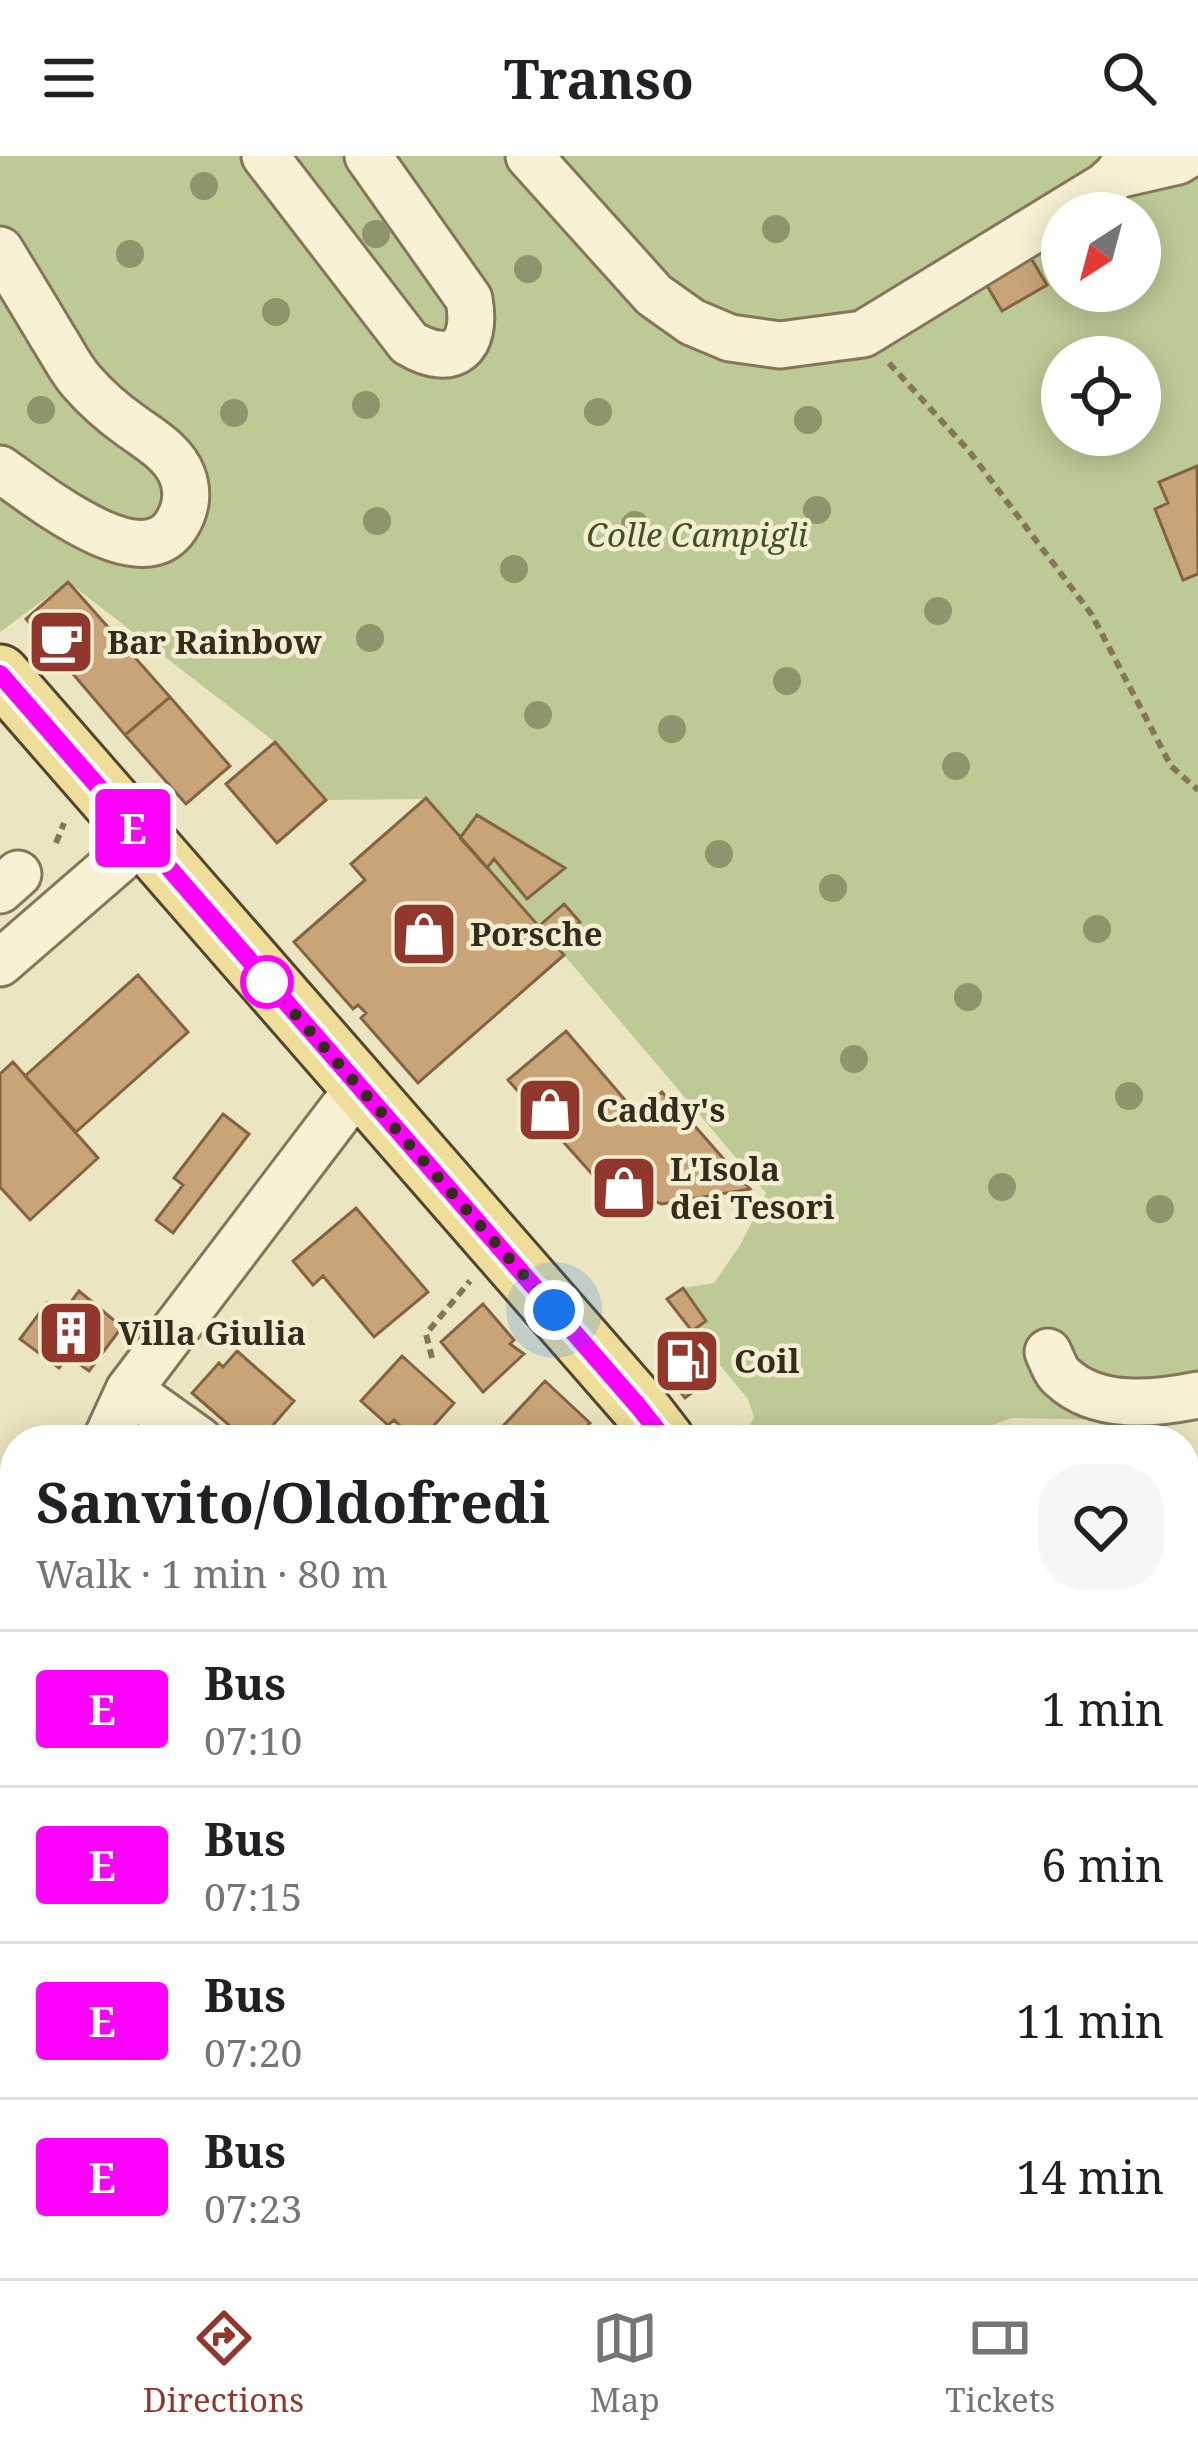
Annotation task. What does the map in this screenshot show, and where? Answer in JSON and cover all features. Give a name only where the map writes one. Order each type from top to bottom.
[{"type":"main road","points":[[0,674],[653,1425]]},
{"type":"street","points":[[265,156],[409,343],[429,355],[448,355],[463,347],[471,333],[469,299],[368,156]]},
{"type":"street","points":[[529,156],[654,296],[692,322],[730,338],[780,345],[863,334],[1105,186],[1123,165],[1178,161],[1186,156]]},
{"type":"street","points":[[0,250],[78,378],[103,404],[158,445],[181,472],[187,496],[182,518],[170,535],[152,543],[129,544],[80,521],[0,469]]},
{"type":"street","points":[[0,963],[142,839]]},
{"type":"street","points":[[113,1425],[129,1390],[358,1087]]},
{"type":"street","points":[[1048,1352],[1059,1375],[1092,1396],[1158,1403],[1198,1395]]},
{"type":"street","points":[[129,1390],[178,1425]]},
{"type":"path","points":[[863,334],[969,451],[1092,615],[1171,766],[1198,790]]},
{"type":"path","points":[[56,843],[64,823]]},
{"type":"path","points":[[432,1358],[426,1334],[481,1270]]},
{"type":"green space","name":"Colle Campigli","points":[[0,156],[1198,156],[1198,1415],[1159,1421],[1011,1418],[993,1425],[750,1425],[754,1417],[748,1399],[692,1331],[706,1320],[683,1288],[714,1283],[741,1244],[766,1193],[426,799],[326,800],[275,742],[68,582],[0,632]]},
{"type":"building","points":[[1025,248],[1041,275],[1041,288],[1002,311],[980,274]]},
{"type":"building","points":[[1197,466],[1198,574],[1183,580],[1155,509],[1168,503],[1159,482]]},
{"type":"building","points":[[68,582],[170,697],[125,735],[26,619]]},
{"type":"building","points":[[170,697],[230,766],[186,804],[125,735]]},
{"type":"building","points":[[275,742],[326,800],[277,843],[226,784]]},
{"type":"building","name":"Porsche","points":[[426,798],[564,955],[418,1083],[361,1018],[366,1013],[358,1005],[353,1009],[294,942],[365,880],[351,864]]},
{"type":"building","points":[[477,815],[565,868],[527,899],[494,859],[487,868],[460,838]]},
{"type":"building","points":[[564,904],[580,922],[554,944],[538,927]]},
{"type":"building","points":[[138,975],[188,1032],[76,1132],[25,1076]]},
{"type":"building","points":[[566,1031],[643,1121],[650,1115],[644,1108],[662,1092],[750,1189],[662,1204],[600,1183],[508,1080]]},
{"type":"building","points":[[13,1062],[98,1158],[30,1220],[0,1187],[0,1074]]},
{"type":"building","points":[[223,1114],[249,1134],[173,1233],[156,1220],[183,1185],[174,1178]]},
{"type":"building","points":[[356,1208],[428,1292],[374,1337],[323,1276],[313,1285],[293,1261]]},
{"type":"building","points":[[683,1288],[706,1321],[692,1331],[667,1299]]},
{"type":"building","name":"Villa Giulia","points":[[79,1291],[122,1327],[89,1371],[68,1356],[59,1368],[20,1339],[47,1303],[62,1314]]},
{"type":"building","points":[[483,1304],[514,1340],[510,1344],[524,1354],[483,1392],[441,1342]]},
{"type":"building","points":[[695,1344],[718,1373],[685,1398],[662,1369]]},
{"type":"building","points":[[237,1351],[294,1401],[273,1425],[229,1425],[192,1393],[219,1363],[223,1367]]},
{"type":"building","points":[[402,1356],[454,1403],[434,1425],[399,1425],[394,1420],[388,1425],[361,1401]]},
{"type":"building","points":[[545,1381],[590,1423],[588,1425],[504,1425]]},
{"type":"bus line","name":"E","points":[[0,674],[653,1425]]},
{"type":"place","name":"Bar Rainbow","points":[[61,642]]},
{"type":"place","name":"Porsche","points":[[424,934]]},
{"type":"place","name":"Caddy's","points":[[550,1110]]},
{"type":"place","name":"L'Isola dei Tesori","points":[[624,1188]]},
{"type":"place","name":"Villa Giulia","points":[[71,1333]]},
{"type":"place","name":"Coil","points":[[687,1361]]},
{"type":"route","points":[[267,982],[554,1310]]}]
